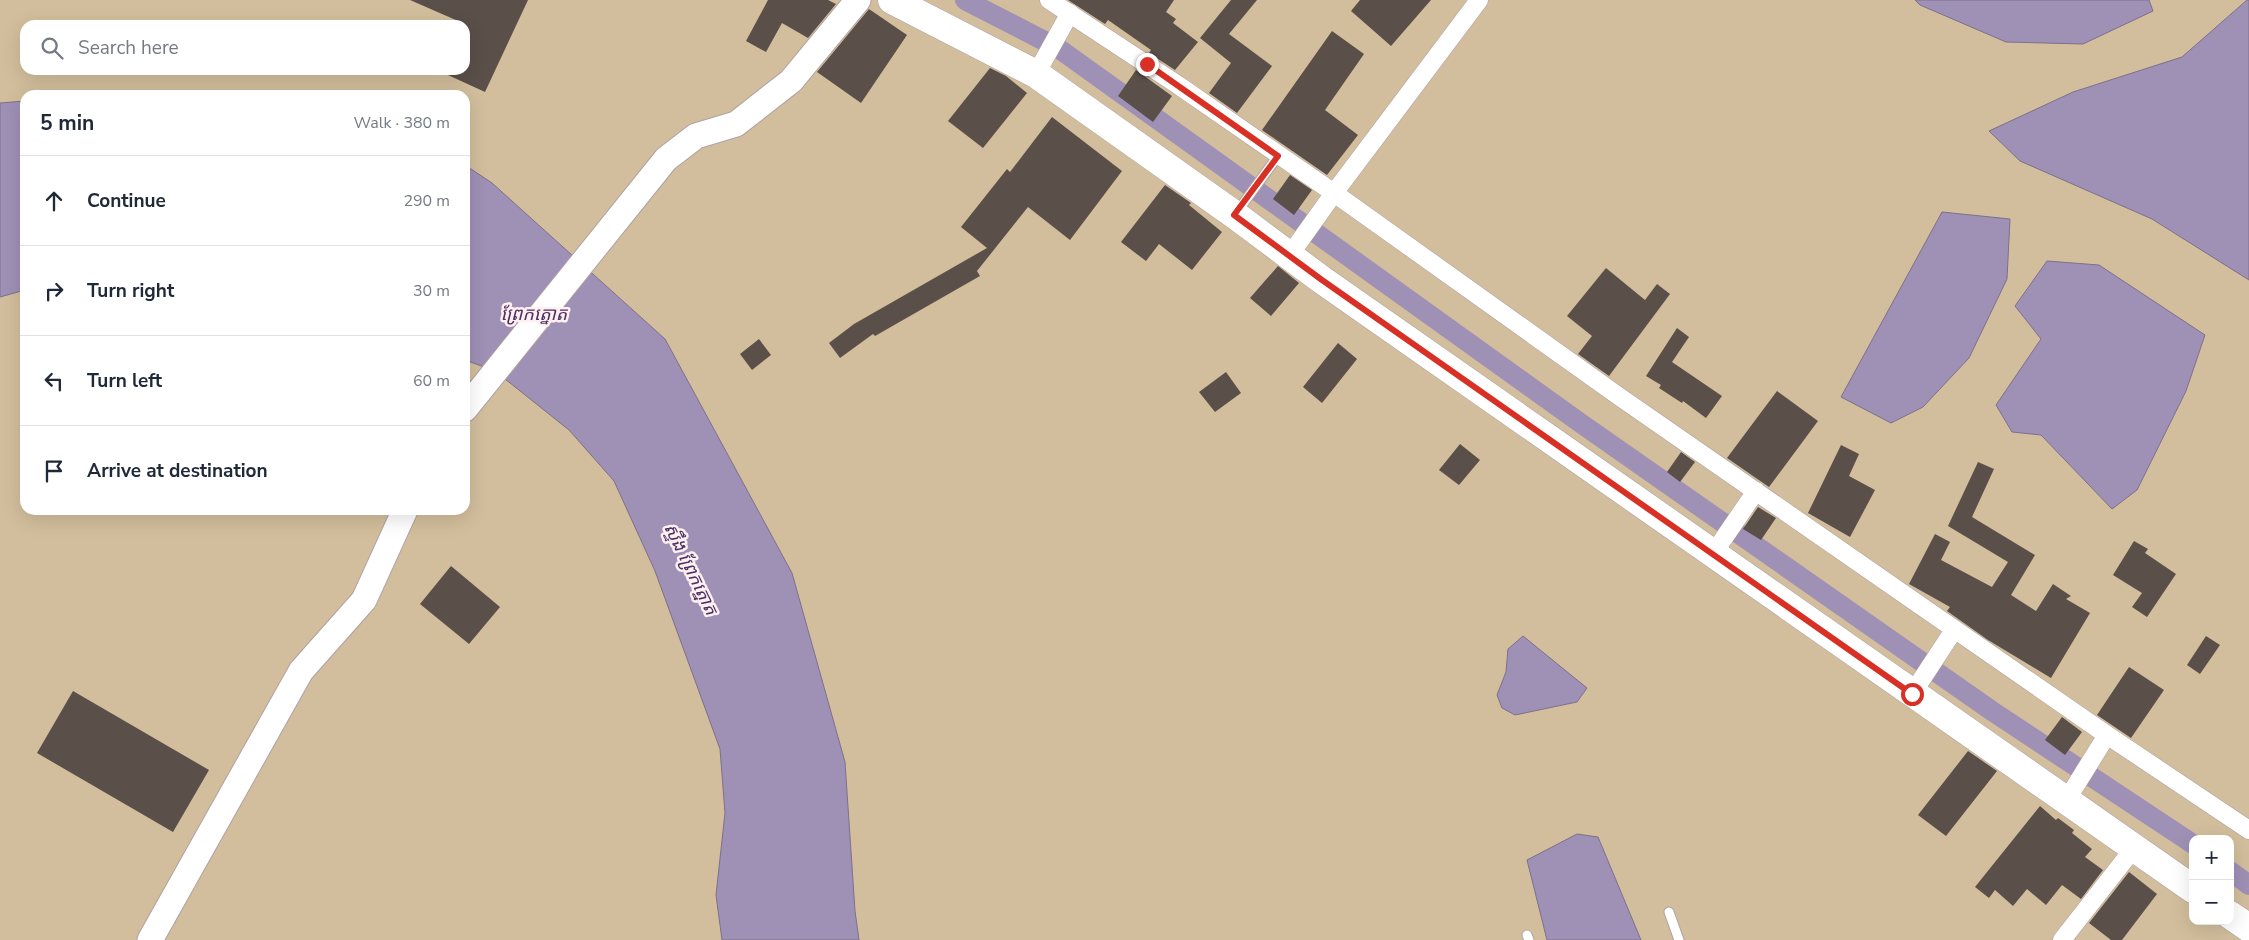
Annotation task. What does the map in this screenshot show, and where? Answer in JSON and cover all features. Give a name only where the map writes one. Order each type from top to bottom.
[{"type":"main road","points":[[892,0],[1041,64],[1234,215],[1290,256],[1912,694],[2189,886]]},
{"type":"main road","points":[[2234,918],[2249,928]]},
{"type":"street","points":[[470,403],[666,159],[696,136],[736,124],[791,81],[858,0]]},
{"type":"street","points":[[1049,0],[1065,20],[1178,85],[1278,156],[1330,199],[1756,491],[1950,636],[2107,735],[2249,830]]},
{"type":"street","points":[[1290,256],[1330,199],[1479,0]]},
{"type":"street","points":[[1041,64],[1065,20]]},
{"type":"street","points":[[1713,554],[1756,491]]},
{"type":"street","points":[[150,940],[301,671],[364,600],[403,515]]},
{"type":"street","points":[[1912,694],[1950,636]]},
{"type":"street","points":[[2066,801],[2107,735]]},
{"type":"street","points":[[2062,940],[2134,848]]},
{"type":"lane","points":[[1234,215],[1278,156]]},
{"type":"lane","points":[[1669,912],[1679,940]]},
{"type":"shaded area","points":[[0,0],[2249,0],[2249,940],[0,940]]},
{"type":"water","points":[[1915,0],[2149,0],[2153,11],[2083,44],[2006,42],[1920,5]]},
{"type":"water","points":[[2249,0],[2249,280],[2152,219],[2020,161],[1989,131],[2073,92],[2182,57]]},
{"type":"water","points":[[20,101],[20,291],[0,297],[0,103]]},
{"type":"water","name":"ព្រែកត្នោត","points":[[470,168],[492,183],[665,339],[792,573],[845,762],[855,911],[859,940],[722,940],[716,895],[725,813],[720,749],[655,571],[614,481],[569,430],[495,371],[470,362]]},
{"type":"water","points":[[1942,212],[2010,219],[2007,279],[1969,358],[1923,407],[1891,423],[1841,397]]},
{"type":"water","points":[[2047,261],[2099,265],[2205,335],[2186,391],[2137,490],[2112,509],[2041,435],[2012,432],[1996,405],[2041,339],[2015,306]]},
{"type":"water","points":[[1523,636],[1587,688],[1577,702],[1515,715],[1502,708],[1497,695],[1506,672],[1508,649]]},
{"type":"water","points":[[1577,834],[1598,837],[1641,940],[1547,940],[1527,860]]},
{"type":"building","points":[[410,0],[528,0],[485,92],[448,75],[470,75],[470,20],[456,20]]},
{"type":"building","points":[[768,0],[828,0],[836,4],[808,38],[782,23],[766,52],[746,41]]},
{"type":"building","points":[[1068,0],[1174,0],[1166,12],[1176,19],[1173,23],[1198,42],[1175,70],[1149,53],[1151,50],[1108,20],[1105,24]]},
{"type":"building","points":[[1231,0],[1257,0],[1229,34],[1272,66],[1237,113],[1209,93],[1231,63],[1200,38]]},
{"type":"building","points":[[1360,0],[1431,0],[1391,46],[1351,11]]},
{"type":"building","points":[[869,9],[907,35],[861,103],[817,72]]},
{"type":"building","points":[[1332,31],[1364,54],[1325,110],[1358,135],[1327,175],[1262,130]]},
{"type":"building","points":[[990,68],[1006,76],[1027,93],[983,148],[948,121]]},
{"type":"building","points":[[1136,70],[1172,96],[1153,122],[1118,96]]},
{"type":"building","points":[[1052,117],[1122,171],[1070,240],[1028,207],[977,271],[980,276],[875,336],[873,334],[840,358],[829,343],[854,324],[987,248],[961,227],[1007,169],[1010,172]]},
{"type":"building","points":[[1290,175],[1312,190],[1294,215],[1273,199]]},
{"type":"building","points":[[1165,185],[1191,203],[1189,205],[1222,232],[1192,270],[1159,244],[1146,261],[1121,242]]},
{"type":"building","points":[[1278,266],[1299,283],[1271,316],[1250,298]]},
{"type":"building","points":[[1606,268],[1645,300],[1657,284],[1670,294],[1609,376],[1578,354],[1592,336],[1567,316]]},
{"type":"building","points":[[1677,328],[1689,337],[1672,362],[1722,396],[1706,418],[1683,401],[1682,403],[1659,388],[1661,385],[1646,376]]},
{"type":"building","points":[[759,339],[771,355],[752,370],[740,354]]},
{"type":"building","points":[[1338,343],[1357,359],[1322,403],[1303,387]]},
{"type":"building","points":[[1226,372],[1241,393],[1215,412],[1199,392]]},
{"type":"building","points":[[1777,391],[1818,421],[1769,487],[1727,458]]},
{"type":"building","points":[[1460,444],[1480,460],[1459,485],[1439,470]]},
{"type":"building","points":[[1841,445],[1859,454],[1849,476],[1875,490],[1850,537],[1808,513]]},
{"type":"building","points":[[1681,452],[1695,462],[1680,482],[1667,472]]},
{"type":"building","points":[[1978,462],[1994,469],[1972,517],[2035,555],[2011,595],[2036,611],[2053,584],[2071,596],[2066,599],[2090,613],[2051,678],[1988,640],[1947,611],[1950,607],[1909,584],[1935,534],[1950,542],[1941,560],[1992,587],[2008,562],[1948,526]]},
{"type":"building","points":[[1758,507],[1776,518],[1761,540],[1743,529]]},
{"type":"building","points":[[2134,541],[2148,549],[2145,553],[2176,574],[2147,617],[2132,607],[2142,593],[2113,575]]},
{"type":"building","points":[[451,566],[500,607],[469,644],[420,604]]},
{"type":"building","points":[[2206,636],[2220,645],[2200,674],[2187,665]]},
{"type":"building","points":[[2129,667],[2164,690],[2131,738],[2097,715]]},
{"type":"building","points":[[73,691],[209,770],[173,832],[37,753]]},
{"type":"building","points":[[2062,717],[2082,732],[2065,755],[2045,740]]},
{"type":"building","points":[[1968,751],[1997,771],[1946,836],[1918,815]]},
{"type":"building","points":[[2040,806],[2056,820],[2058,818],[2074,830],[2072,833],[2092,849],[2085,857],[2103,870],[2081,899],[2062,885],[2046,905],[2027,889],[2013,906],[1995,890],[1989,898],[1975,887]]},
{"type":"building","points":[[2129,872],[2157,894],[2122,940],[2111,940],[2089,923]]},
{"type":"waterway","points":[[965,0],[1058,48],[1579,422],[1992,711],[2189,841]]},
{"type":"waterway","points":[[2234,874],[2249,885]]},
{"type":"route","points":[[1147,64],[1278,156],[1234,215],[1322,280],[1912,694]]},
{"type":"water label","name":"ស្ទឹង ព្រែកត្នោត","points":[[691,569]]}]
